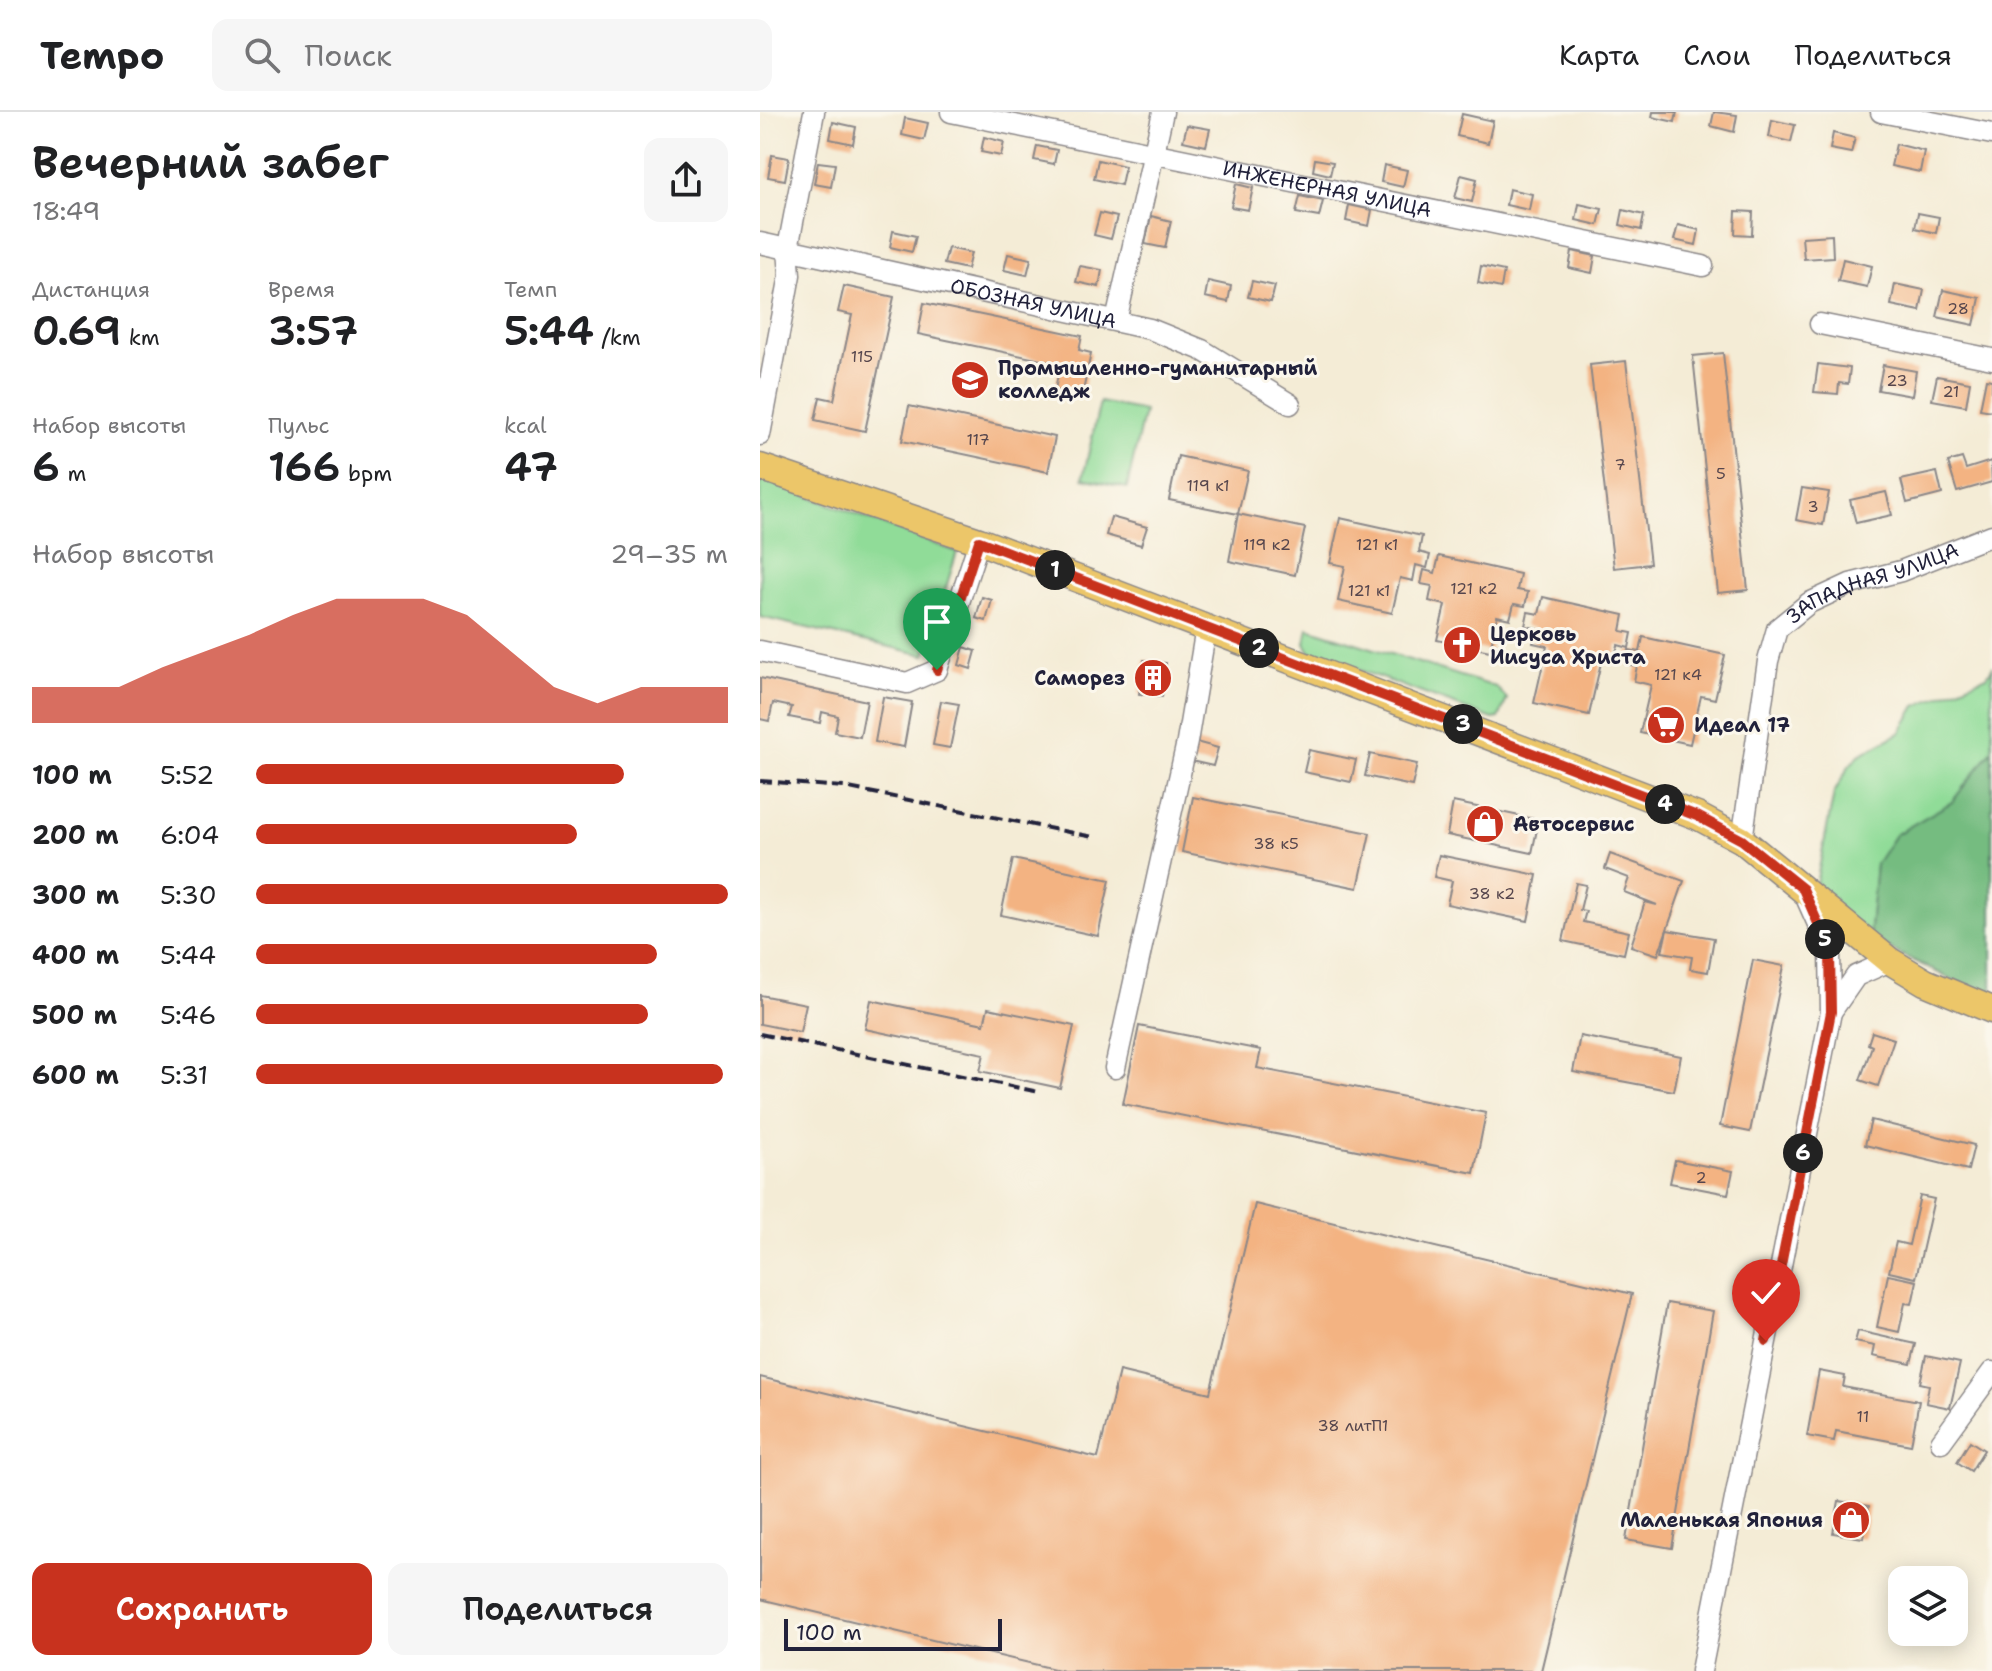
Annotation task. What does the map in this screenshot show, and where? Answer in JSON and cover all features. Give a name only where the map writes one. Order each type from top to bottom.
[{"type":"main road","points":[[760,467],[979,541],[1697,816],[1742,840],[1890,961],[1925,982],[1992,1010]]},
{"type":"street","points":[[760,435],[790,275],[788,248],[814,112]]},
{"type":"street","name":"ИНЖЕНЕРНАЯ УЛИЦА","points":[[951,112],[1703,266]]},
{"type":"street","points":[[1116,321],[1163,112]]},
{"type":"street","points":[[1884,112],[1992,134]]},
{"type":"street","name":"ОБОЗНАЯ УЛИЦА","points":[[760,243],[1150,329],[1202,350],[1290,404]]},
{"type":"street","points":[[1820,324],[1992,359]]},
{"type":"street","name":"ЗАПАДНАЯ УЛИЦА","points":[[1742,840],[1768,661],[1777,629],[1809,603],[1850,584],[1901,571],[1992,535]]},
{"type":"street","points":[[760,651],[907,683],[937,670],[979,541]]},
{"type":"street","points":[[1115,1068],[1187,742],[1206,628]]},
{"type":"street","points":[[1701,1671],[1831,1012],[1830,951],[1803,889]]},
{"type":"street","points":[[1831,1012],[1856,976],[1890,961]]},
{"type":"street","points":[[1941,1442],[1992,1372]]},
{"type":"green space","points":[[1100,402],[1144,411],[1127,488],[1083,478]]},
{"type":"green space","points":[[760,478],[957,552],[925,655],[760,617]]},
{"type":"green space","points":[[1308,628],[1496,687],[1507,699],[1499,718],[1493,719],[1310,652],[1305,643]]},
{"type":"green space","points":[[1992,668],[1992,750],[1952,802],[1895,835],[1876,864],[1869,939],[1816,884],[1834,793],[1859,755],[1900,733],[1916,706],[1987,676]]},
{"type":"green space","points":[[1992,750],[1992,993],[1957,982],[1869,939],[1876,864],[1895,835],[1952,802]]},
{"type":"building","points":[[1653,112],[1677,112],[1675,122],[1652,117]]},
{"type":"building","points":[[1714,112],[1737,115],[1734,132],[1711,126]]},
{"type":"building","points":[[1462,114],[1493,121],[1488,143],[1457,136]]},
{"type":"building","points":[[905,118],[928,123],[924,140],[902,135]]},
{"type":"building","points":[[1772,120],[1795,125],[1791,142],[1769,137]]},
{"type":"building","points":[[833,122],[856,127],[853,144],[830,139]]},
{"type":"building","points":[[1187,125],[1210,129],[1206,146],[1183,141]]},
{"type":"building","points":[[1833,133],[1855,138],[1851,153],[1830,149]]},
{"type":"building","points":[[984,137],[1004,142],[1001,156],[981,152]]},
{"type":"building","points":[[1896,144],[1924,151],[1920,172],[1891,166]]},
{"type":"building","points":[[1037,146],[1057,150],[1054,164],[1034,160]]},
{"type":"building","points":[[772,155],[789,158],[785,180],[768,177]]},
{"type":"building","points":[[1315,159],[1333,162],[1330,175],[1313,171]]},
{"type":"building","points":[[1098,160],[1125,166],[1121,185],[1094,179]]},
{"type":"building","points":[[818,162],[835,164],[831,187],[814,184]]},
{"type":"building","points":[[1384,165],[1407,170],[1403,187],[1381,182]]},
{"type":"building","points":[[1461,175],[1477,179],[1472,202],[1455,198]]},
{"type":"building","points":[[1236,184],[1253,188],[1248,210],[1231,207]]},
{"type":"building","points":[[1509,189],[1532,194],[1529,210],[1506,205]]},
{"type":"building","points":[[1300,196],[1323,201],[1319,217],[1296,213]]},
{"type":"building","points":[[1579,204],[1602,209],[1598,225],[1576,220]]},
{"type":"building","points":[[1349,205],[1372,210],[1369,226],[1346,221]]},
{"type":"building","points":[[1623,210],[1644,215],[1641,230],[1620,225]]},
{"type":"building","points":[[1736,211],[1753,212],[1752,235],[1735,234]]},
{"type":"building","points":[[1100,213],[1117,217],[1111,239],[1094,235]]},
{"type":"building","points":[[1918,213],[1939,217],[1936,233],[1915,228]]},
{"type":"building","points":[[1151,216],[1171,221],[1165,248],[1145,244]]},
{"type":"building","points":[[1678,225],[1699,230],[1696,245],[1674,240]]},
{"type":"building","points":[[893,231],[916,236],[912,252],[890,247]]},
{"type":"building","points":[[1832,235],[1833,257],[1804,259],[1802,237]]},
{"type":"building","points":[[948,248],[971,253],[967,269],[944,264]]},
{"type":"building","points":[[1572,251],[1595,256],[1592,273],[1569,268]]},
{"type":"building","points":[[1008,254],[1031,259],[1027,275],[1004,270]]},
{"type":"building","points":[[1843,259],[1872,266],[1867,287],[1838,281]]},
{"type":"building","points":[[1080,266],[1102,270],[1099,287],[1076,282]]},
{"type":"building","points":[[1481,266],[1504,271],[1501,288],[1478,283]]},
{"type":"building","points":[[1208,281],[1231,286],[1228,302],[1205,297]]},
{"type":"building","points":[[1252,281],[1275,286],[1271,302],[1248,297]]},
{"type":"building","points":[[1895,284],[1924,290],[1920,311],[1891,305]]},
{"type":"building","points":[[844,286],[894,297],[865,431],[815,420],[820,397],[834,400],[852,315],[838,312]]},
{"type":"building","points":[[1943,290],[1980,298],[1974,325],[1937,317]]},
{"type":"building","points":[[924,303],[1082,336],[1079,350],[1091,353],[1082,396],[1055,390],[1060,364],[918,334]]},
{"type":"building","points":[[1723,353],[1748,590],[1718,593],[1693,356]]},
{"type":"building","points":[[1626,361],[1650,564],[1614,568],[1590,365]]},
{"type":"building","points":[[1818,364],[1850,368],[1848,384],[1839,383],[1838,394],[1814,392]]},
{"type":"building","points":[[1883,365],[1916,371],[1912,396],[1878,390]]},
{"type":"building","points":[[1937,376],[1970,382],[1966,406],[1932,400]]},
{"type":"building","points":[[1986,379],[1992,380],[1992,411],[1980,409]]},
{"type":"building","points":[[909,406],[1055,437],[1048,472],[902,441]]},
{"type":"building","points":[[1178,456],[1248,471],[1238,514],[1169,500]]},
{"type":"building","points":[[1962,458],[1966,469],[1991,461],[1992,482],[1957,492],[1948,462]]},
{"type":"building","points":[[1937,472],[1942,494],[1907,503],[1901,480]]},
{"type":"building","points":[[1802,488],[1829,492],[1823,525],[1796,520]]},
{"type":"building","points":[[1886,492],[1892,515],[1856,523],[1850,500]]},
{"type":"building","points":[[1238,514],[1305,528],[1295,575],[1229,561]]},
{"type":"building","points":[[1111,517],[1147,527],[1141,545],[1106,535]]},
{"type":"building","points":[[1340,518],[1422,536],[1419,552],[1430,555],[1427,568],[1416,565],[1413,581],[1400,578],[1392,613],[1338,601],[1345,566],[1330,563]]},
{"type":"building","points":[[1439,556],[1520,574],[1517,590],[1528,592],[1525,606],[1514,604],[1510,619],[1497,616],[1490,651],[1437,640],[1445,605],[1429,601],[1432,586],[1421,584],[1424,570],[1435,573]]},
{"type":"building","points":[[982,597],[992,600],[986,621],[976,618]]},
{"type":"building","points":[[1543,597],[1624,615],[1621,631],[1632,633],[1629,648],[1618,645],[1614,660],[1602,658],[1589,715],[1534,703],[1547,646],[1533,643],[1536,628],[1525,626],[1528,612],[1539,614]]},
{"type":"building","points":[[1643,637],[1725,655],[1715,699],[1701,696],[1690,744],[1640,733],[1651,685],[1634,681],[1637,666],[1625,664],[1629,650],[1640,652]]},
{"type":"building","points":[[964,647],[976,651],[971,669],[959,665]]},
{"type":"building","name":"Саморез","points":[[1144,660],[1166,663],[1162,697],[1139,694]]},
{"type":"building","points":[[760,678],[867,701],[860,737],[835,732],[838,716],[822,712],[820,723],[789,717],[792,707],[773,703],[769,721],[760,719]]},
{"type":"building","points":[[883,697],[912,702],[904,747],[875,742]]},
{"type":"building","points":[[941,701],[959,704],[950,748],[933,745]]},
{"type":"building","points":[[1196,742],[1218,748],[1213,766],[1191,761]]},
{"type":"building","points":[[1309,750],[1356,760],[1351,782],[1304,772]]},
{"type":"building","points":[[1370,754],[1417,764],[1412,786],[1365,776]]},
{"type":"building","points":[[1193,797],[1370,833],[1358,888],[1182,852]]},
{"type":"building","points":[[1453,802],[1539,820],[1532,853],[1447,835]]},
{"type":"building","points":[[1610,854],[1684,881],[1658,955],[1631,946],[1645,902],[1657,905],[1624,892],[1629,878],[1605,869]]},
{"type":"building","points":[[1439,855],[1537,875],[1528,921],[1447,904],[1452,881],[1434,877]]},
{"type":"building","points":[[1013,859],[1110,880],[1098,936],[1001,915]]},
{"type":"building","points":[[1576,883],[1586,885],[1580,910],[1586,911],[1583,922],[1629,932],[1624,954],[1563,941]]},
{"type":"building","points":[[1667,930],[1714,938],[1708,972],[1690,969],[1692,957],[1662,952]]},
{"type":"building","points":[[1753,960],[1784,966],[1750,1132],[1720,1126]]},
{"type":"building","points":[[760,995],[806,1004],[800,1032],[760,1024]]},
{"type":"building","points":[[871,1000],[984,1024],[988,1008],[1074,1026],[1060,1088],[980,1071],[984,1054],[865,1029]]},
{"type":"building","points":[[1139,1026],[1261,1050],[1257,1068],[1486,1113],[1474,1173],[1123,1104]]},
{"type":"building","points":[[1872,1032],[1894,1039],[1878,1086],[1860,1080],[1872,1046],[1868,1044]]},
{"type":"building","points":[[1580,1036],[1681,1056],[1674,1091],[1573,1072]]},
{"type":"building","points":[[1871,1120],[1974,1145],[1968,1170],[1865,1145]]},
{"type":"building","points":[[1675,1160],[1733,1171],[1728,1194],[1670,1183]]},
{"type":"building","points":[[1920,1196],[1934,1199],[1916,1278],[1889,1272],[1896,1242],[1909,1245]]},
{"type":"building","points":[[1255,1204],[1632,1294],[1541,1671],[1063,1671],[760,1599],[760,1377],[1098,1458],[1119,1371],[1210,1393]]},
{"type":"building","points":[[1888,1275],[1917,1281],[1912,1304],[1905,1303],[1899,1332],[1877,1327]]},
{"type":"building","points":[[1667,1303],[1713,1311],[1672,1548],[1626,1540]]},
{"type":"building","points":[[1858,1331],[1916,1344],[1911,1364],[1873,1356],[1875,1346],[1855,1342]]},
{"type":"building","points":[[1926,1356],[1960,1363],[1950,1408],[1926,1403],[1929,1385],[1920,1383]]},
{"type":"building","points":[[1819,1371],[1845,1376],[1843,1387],[1919,1401],[1911,1445],[1836,1431],[1834,1441],[1807,1436]]},
{"type":"building","points":[[1970,1441],[1984,1450],[1971,1471],[1957,1462]]},
{"type":"building","name":"Маленькая Япония","points":[[1839,1501],[1869,1506],[1863,1538],[1833,1533]]},
{"type":"railway","points":[[760,781],[844,787],[1093,837]]},
{"type":"railway","points":[[760,1034],[1039,1092]]},
{"type":"place","name":"Промышленно-гуманитарный колледж","points":[[970,380]]},
{"type":"place","name":"Церковь Иисуса Христа","points":[[1462,645]]},
{"type":"place","name":"Саморез","points":[[1153,678]]},
{"type":"place","name":"Идеал 17","points":[[1666,725]]},
{"type":"place","name":"Автосервис","points":[[1485,824]]},
{"type":"place","name":"Маленькая Япония","points":[[1851,1520]]},
{"type":"route","points":[[937,670],[979,541],[1697,816],[1742,840],[1803,889],[1830,951],[1833,978],[1831,1012],[1766,1341]]}]
